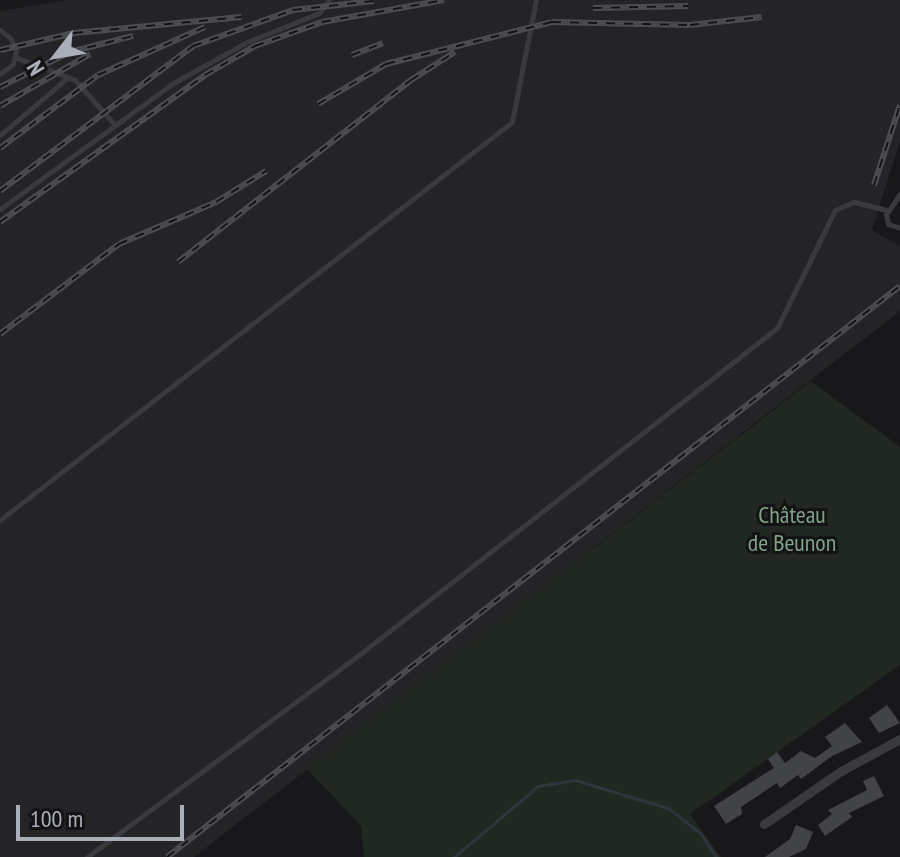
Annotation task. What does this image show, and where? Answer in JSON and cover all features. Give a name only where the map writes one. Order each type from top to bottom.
[{"type":"street","points":[[764,824],[841,771],[900,739]]},
{"type":"lane","points":[[0,209],[114,124],[216,57],[319,13],[329,0]]},
{"type":"lane","points":[[0,520],[512,122],[536,0]]},
{"type":"lane","points":[[0,30],[11,39],[15,57]]},
{"type":"lane","points":[[15,57],[78,82],[114,124]]},
{"type":"lane","points":[[0,74],[15,57]]},
{"type":"lane","points":[[0,135],[66,79]]},
{"type":"lane","points":[[900,194],[886,210],[888,224],[900,228]]},
{"type":"lane","points":[[87,857],[355,658],[777,328],[835,210],[854,202],[886,210]]},
{"type":"shaded area","points":[[67,0],[900,0],[900,141],[872,230],[900,246],[900,311],[194,857],[0,857],[0,11]]},
{"type":"green space","name":"Château de Beunon","points":[[811,381],[900,447],[900,665],[690,814],[721,857],[364,857],[361,826],[307,769]]},
{"type":"building","points":[[887,705],[900,723],[879,733],[869,718]]},
{"type":"building","points":[[845,723],[862,742],[832,756],[801,779],[798,775],[780,788],[777,783],[741,807],[742,814],[726,824],[714,806],[774,768],[768,759],[777,752],[785,763],[801,751],[815,758],[832,746],[825,737]]},
{"type":"building","points":[[874,776],[884,796],[849,813],[852,817],[825,836],[818,825],[832,814],[828,810],[867,790],[863,781]]},
{"type":"building","points":[[796,825],[813,832],[806,849],[789,857],[765,857],[790,839]]},
{"type":"waterway","points":[[454,857],[538,786],[575,780],[668,808],[700,833],[716,857]]},
{"type":"railway","points":[[0,222],[205,75],[255,46],[322,22],[444,0]]},
{"type":"railway","points":[[0,191],[193,46],[293,10],[373,1]]},
{"type":"railway","points":[[593,8],[688,6]]},
{"type":"railway","points":[[0,50],[74,33],[241,17]]},
{"type":"railway","points":[[318,104],[386,64],[552,22],[690,25],[762,17]]},
{"type":"railway","points":[[0,148],[98,75],[205,27]]},
{"type":"railway","points":[[0,87],[70,52],[133,36]]},
{"type":"railway","points":[[352,55],[383,43]]},
{"type":"railway","points":[[178,262],[411,80],[455,52]]},
{"type":"railway","points":[[0,106],[90,54]]},
{"type":"railway","points":[[874,185],[900,105]]},
{"type":"railway","points":[[0,334],[119,244],[216,202],[266,171]]},
{"type":"railway","points":[[167,857],[900,286]]}]
